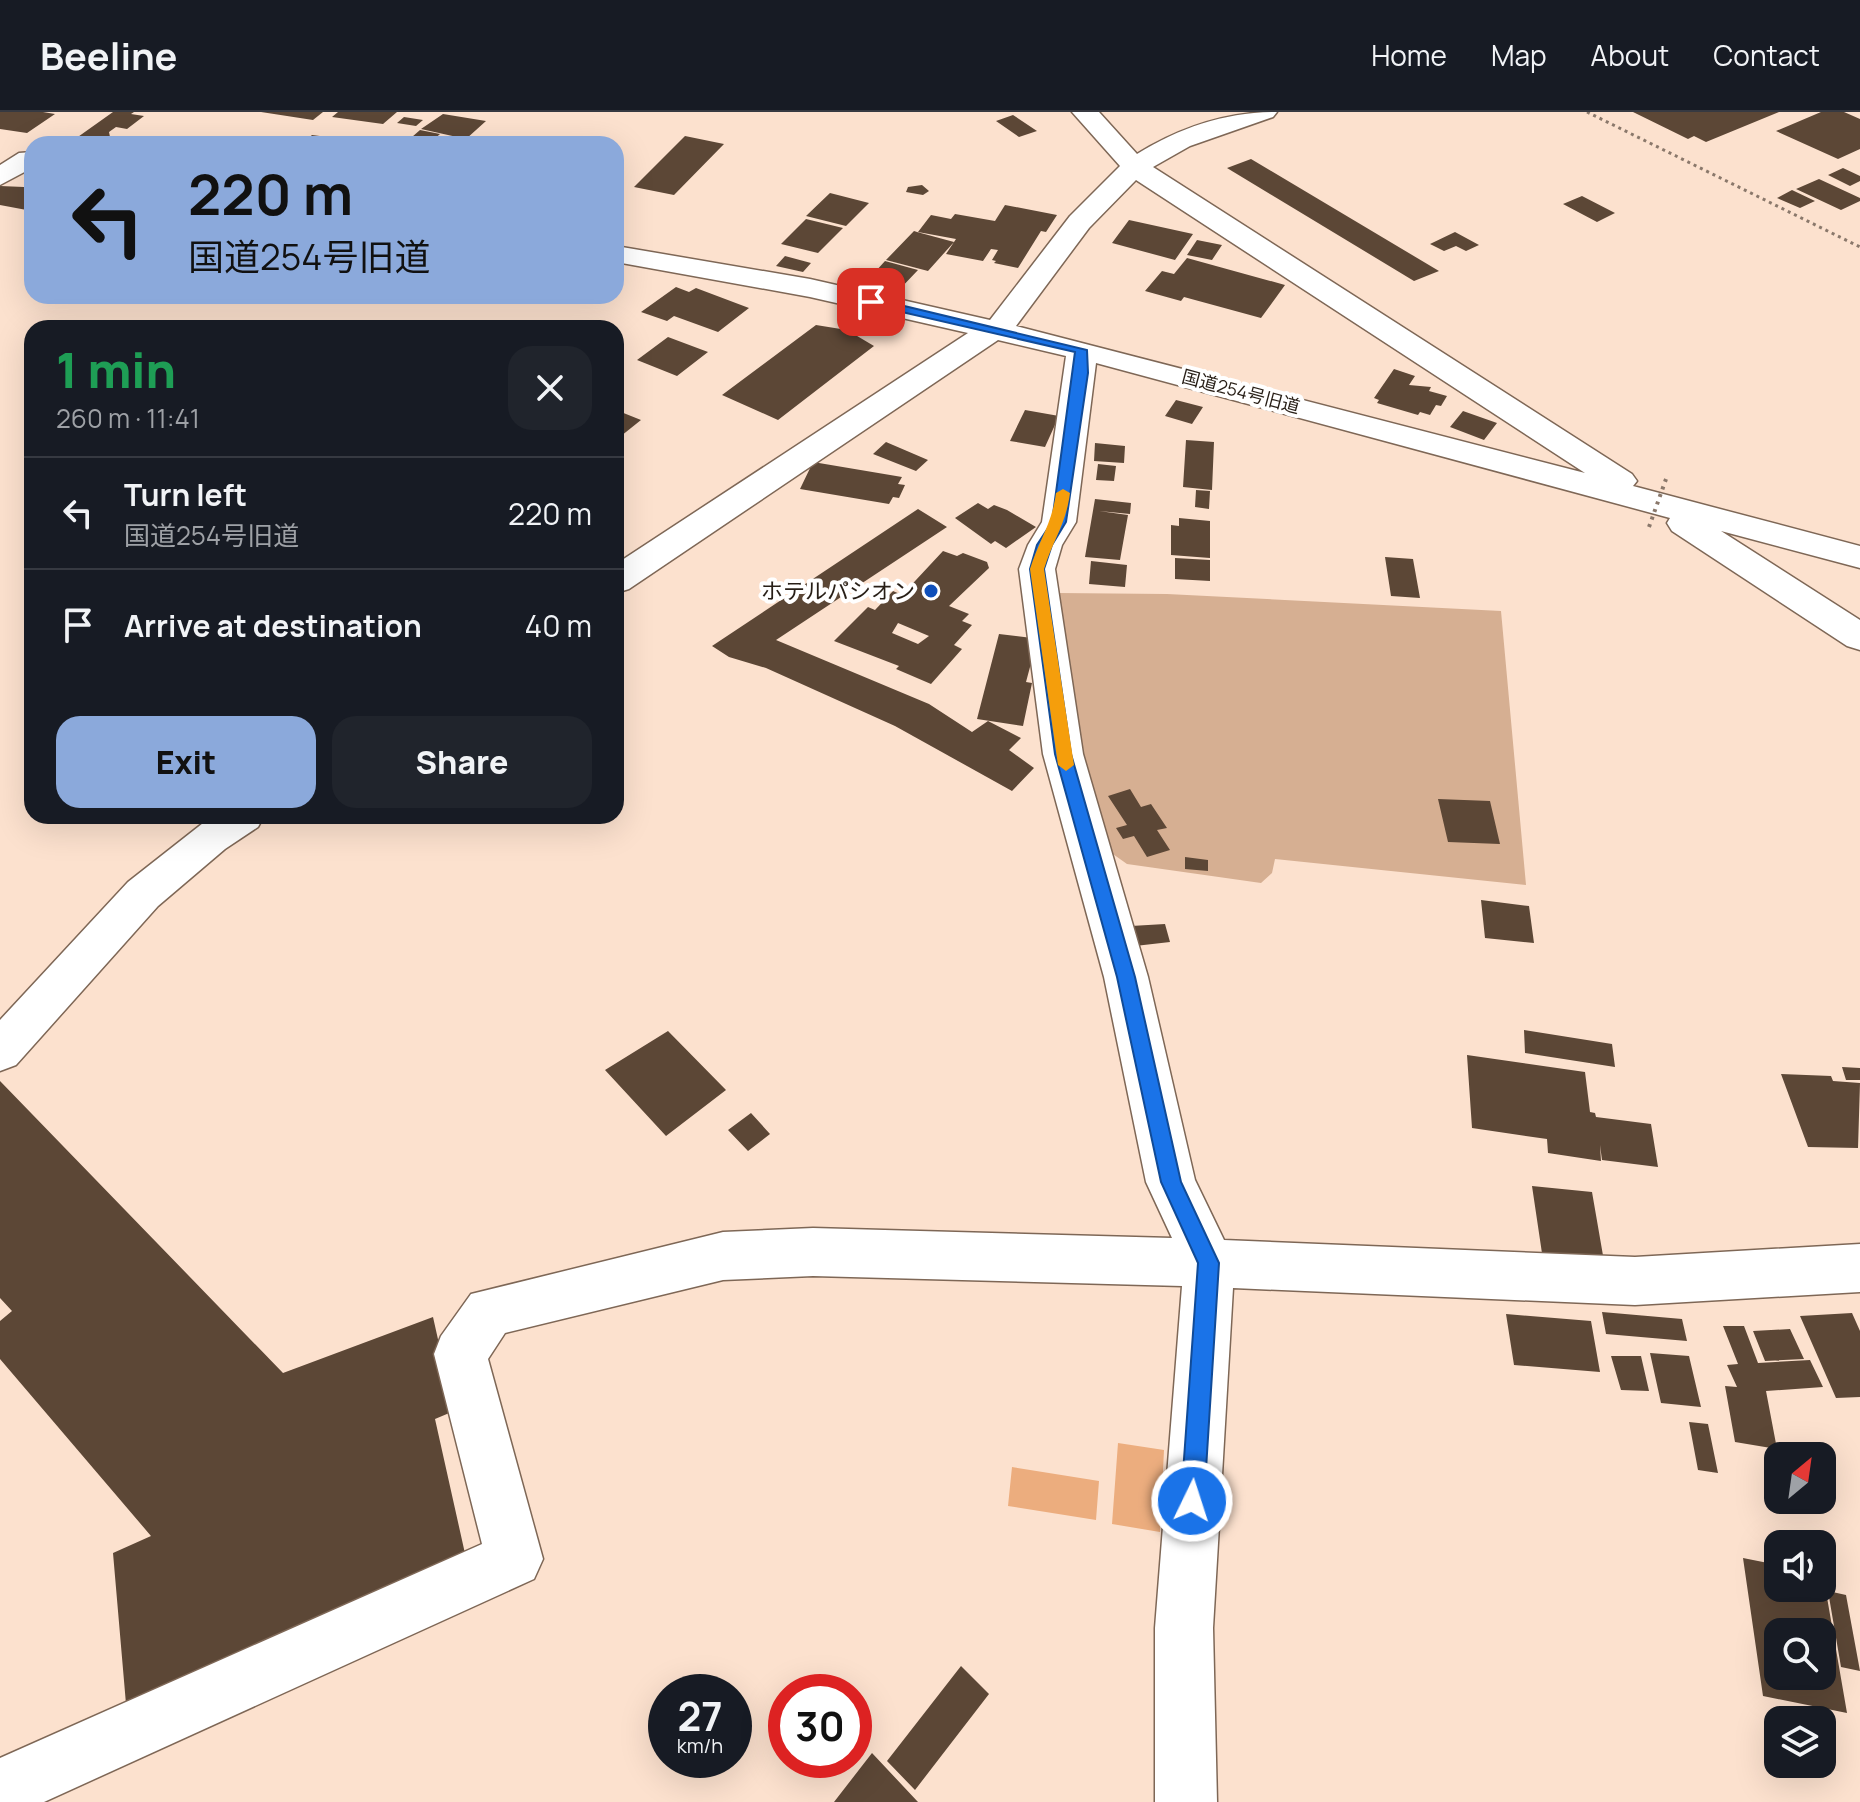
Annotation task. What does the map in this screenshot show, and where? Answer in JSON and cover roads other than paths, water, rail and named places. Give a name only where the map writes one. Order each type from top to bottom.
[{"type":"street","points":[[1085,112],[1135,167],[1860,637]]},
{"type":"street","points":[[624,576],[995,330],[1061,247],[1111,189],[1135,167],[1205,132],[1264,112]]},
{"type":"street","points":[[0,155],[24,158]]},
{"type":"street","points":[[0,177],[24,163]]},
{"type":"street","name":"国道254号旧道","points":[[624,255],[810,288],[1081,350],[1860,557]]},
{"type":"street","points":[[1081,350],[1081,373],[1059,522],[1045,545],[1037,569],[1041,600],[1063,754],[1126,977],[1171,1182],[1209,1263],[1184,1628],[1186,1802]]},
{"type":"street","points":[[0,1051],[143,894],[210,838],[232,824]]},
{"type":"street","points":[[0,1790],[514,1559],[460,1354],[489,1312],[723,1256],[813,1252],[1209,1263],[1635,1281],[1860,1268]]},
{"type":"place","name":"ホテルパシオン","points":[[931,591]]}]
